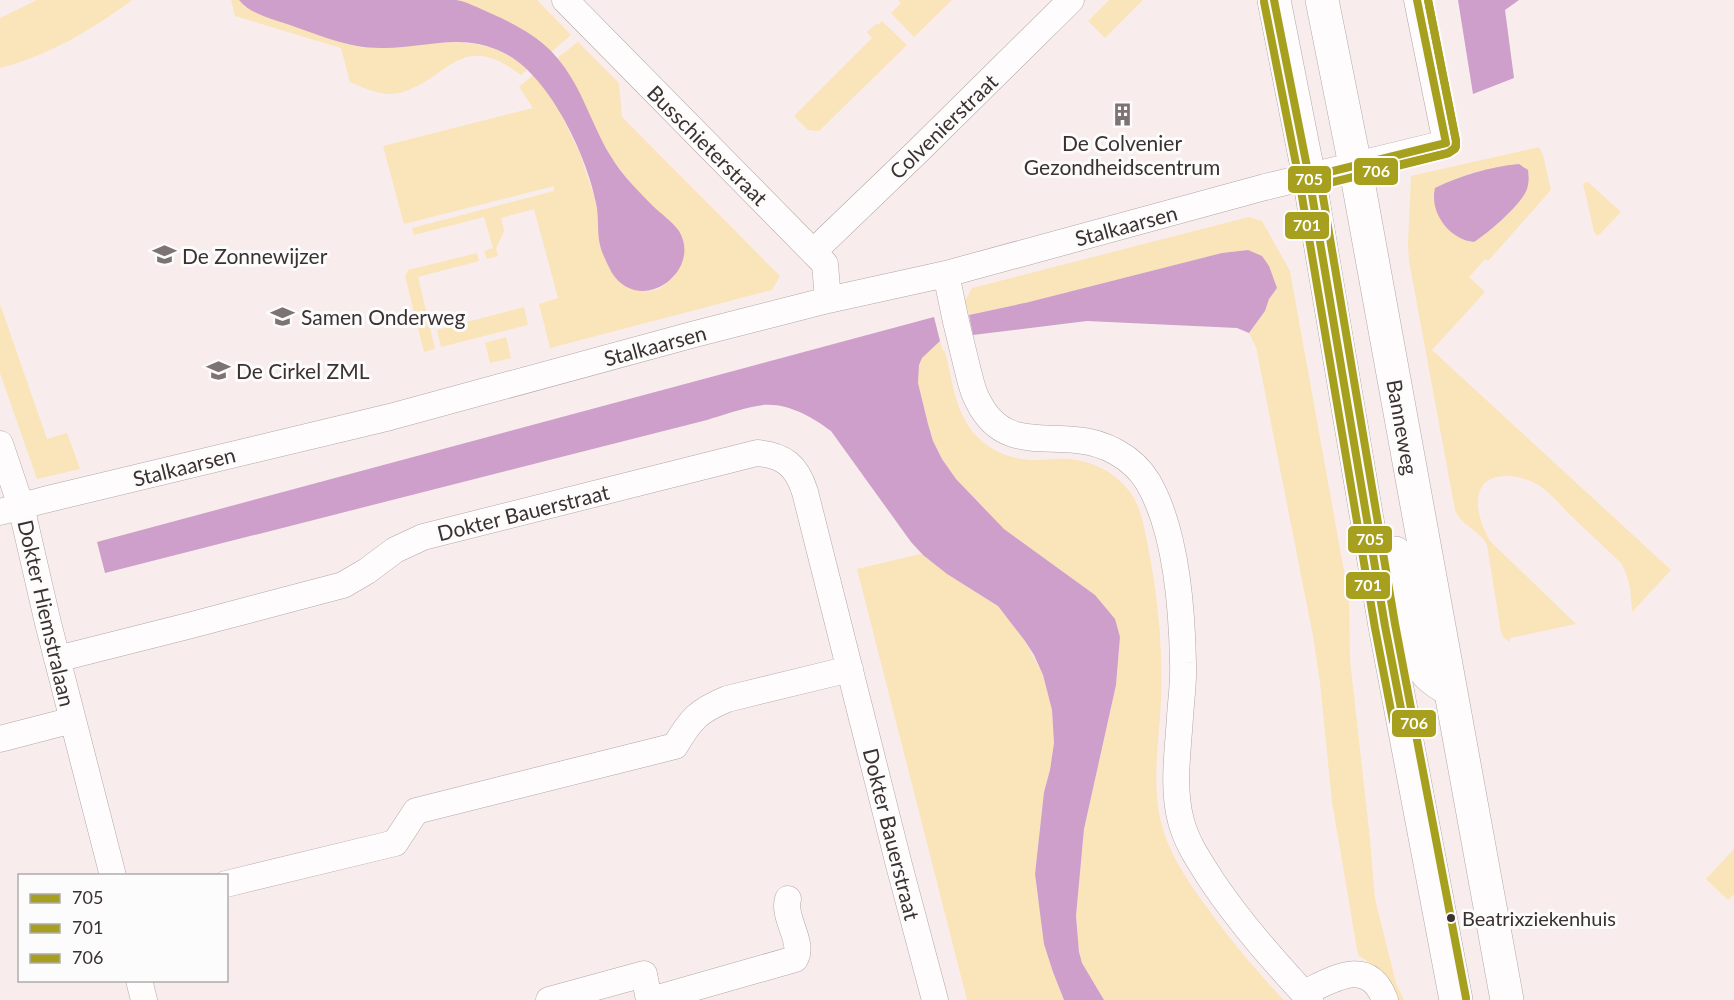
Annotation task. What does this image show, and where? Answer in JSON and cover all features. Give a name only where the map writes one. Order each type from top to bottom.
[{"type":"main road","points":[[1274,0],[1309,177],[1384,626],[1456,1000]]},
{"type":"main road","name":"Banneweg","points":[[1322,0],[1355,165],[1507,1000]]},
{"type":"main road","points":[[1358,466],[1392,542],[1414,652],[1428,675],[1438,684],[1450,689]]},
{"type":"street","name":"Colvenierstraat","points":[[813,252],[1071,0]]},
{"type":"street","points":[[1309,177],[1446,143],[1417,0]]},
{"type":"street","name":"Busschieterstraat","points":[[580,5],[825,264],[828,300]]},
{"type":"street","name":"Stalkaarsen","points":[[11,509],[390,417],[695,334],[828,300],[946,274],[1309,177]]},
{"type":"street","points":[[946,274],[957,328],[977,401],[992,421],[1016,435],[1090,441],[1120,454],[1147,480],[1156,497],[1172,549],[1176,575],[1184,666],[1177,798],[1181,821],[1189,844],[1233,912],[1307,996],[1345,974],[1356,973],[1367,976],[1376,983],[1385,1000]]},
{"type":"street","name":"Dokter Hiemstralaan","points":[[0,444],[11,509],[57,658],[112,874]]},
{"type":"street","name":"Dokter Bauerstraat","points":[[57,658],[343,585],[395,550],[423,537],[757,453],[783,458],[802,480],[935,1000]]},
{"type":"street","points":[[228,884],[395,843],[416,811],[675,746],[688,724],[707,708],[726,699],[850,669]]},
{"type":"street","name":"Dokter Hiemstralaan","points":[[0,739],[73,720]]},
{"type":"street","points":[[549,1000],[644,974],[650,1000],[795,959],[798,951],[787,908],[788,899]]},
{"type":"street","points":[[139,982],[144,1000]]},
{"type":"shaded area","points":[[37,0],[132,0],[102,21],[53,49],[0,68],[0,18]]},
{"type":"shaded area","points":[[231,0],[239,0],[245,7],[350,45],[379,48],[455,42],[485,46],[500,51],[528,69],[521,75],[491,58],[466,57],[408,90],[393,94],[380,93],[350,82],[341,48],[235,16]]},
{"type":"shaded area","points":[[239,0],[456,0],[488,12],[526,32],[551,51],[570,75],[603,142],[620,169],[641,194],[679,231],[684,246],[683,261],[676,273],[665,284],[652,290],[638,291],[624,285],[612,273],[600,245],[597,208],[575,141],[551,98],[536,79],[521,64],[504,53],[472,43],[457,42],[396,48],[356,46],[267,18],[248,9]]},
{"type":"shaded area","points":[[459,0],[537,0],[571,35],[551,52]]},
{"type":"shaded area","points":[[898,0],[952,0],[914,37],[891,13],[901,3]]},
{"type":"shaded area","points":[[1109,0],[1143,0],[1105,38],[1088,21]]},
{"type":"shaded area","points":[[1458,0],[1519,0],[1505,10],[1514,78],[1473,94]]},
{"type":"shaded area","points":[[882,21],[907,45],[819,131],[808,130],[794,116],[872,38],[867,32]]},
{"type":"shaded area","points":[[578,42],[619,83],[622,117],[780,276],[772,290],[550,348],[539,304],[558,298],[534,209],[501,218],[504,231],[496,249],[498,256],[487,259],[484,251],[493,248],[484,217],[414,235],[412,228],[554,191],[554,186],[404,224],[383,146],[533,108],[519,87],[533,75],[558,108],[580,154],[596,202],[600,245],[611,271],[621,282],[633,289],[650,291],[659,289],[674,277],[682,261],[678,229],[636,190],[611,157],[557,58]]},
{"type":"shaded area","points":[[1539,147],[1551,190],[1488,261],[1485,259],[1469,277],[1485,292],[1432,350],[1671,570],[1632,612],[1628,581],[1621,563],[1540,486],[1518,477],[1500,476],[1486,482],[1479,494],[1478,508],[1490,541],[1576,624],[1510,638],[1510,642],[1504,638],[1501,632],[1487,545],[1455,510],[1409,261],[1411,176]],"holes":[[[1524,166],[1529,174],[1524,196],[1497,224],[1474,242],[1435,188],[1478,171]]]},
{"type":"shaded area","points":[[1519,164],[1528,170],[1527,189],[1512,210],[1487,232],[1474,242],[1457,236],[1443,224],[1435,207],[1435,188],[1476,172]]},
{"type":"shaded area","points":[[1588,182],[1621,212],[1598,236],[1594,232],[1583,183]]},
{"type":"shaded area","points":[[1249,217],[1262,221],[1290,271],[1349,599],[1350,660],[1375,899],[1396,983],[1404,1000],[1396,1000],[1380,974],[1358,955],[1332,802],[1313,636],[1256,347],[1249,333],[1265,311],[1269,299],[1277,288],[1248,250],[1223,253],[969,315],[965,301],[972,288]]},
{"type":"shaded area","points":[[1248,250],[1262,256],[1269,266],[1277,288],[1269,299],[1265,311],[1249,333],[1237,328],[1087,321],[973,335],[969,315],[1222,253]]},
{"type":"shaded area","points":[[477,253],[479,261],[418,277],[435,349],[424,352],[405,276],[408,270]]},
{"type":"shaded area","points":[[0,304],[47,439],[67,433],[80,469],[37,479],[0,373]]},
{"type":"shaded area","points":[[524,307],[528,325],[441,347],[437,330]]},
{"type":"shaded area","points":[[934,317],[940,341],[922,358],[919,365],[918,383],[933,441],[942,459],[956,479],[1004,529],[1095,595],[1115,619],[1120,637],[1116,685],[1084,829],[1076,916],[1082,963],[1104,1000],[1064,1000],[1044,944],[1035,874],[1044,792],[1054,743],[1052,710],[1043,675],[1034,655],[998,606],[947,574],[911,542],[831,431],[815,420],[787,407],[767,405],[744,409],[105,573],[97,542]]},
{"type":"shaded area","points":[[506,337],[511,358],[490,363],[485,343]]},
{"type":"shaded area","points":[[940,341],[945,351],[956,398],[963,416],[973,432],[987,445],[1004,454],[1022,459],[1066,459],[1090,463],[1117,479],[1135,500],[1146,535],[1159,624],[1161,701],[1156,789],[1163,830],[1177,863],[1196,893],[1242,953],[1284,1000],[1104,1000],[1082,963],[1076,916],[1084,829],[1116,685],[1120,637],[1095,595],[1004,529],[956,479],[942,459],[933,441],[918,383],[919,365],[922,358]]},
{"type":"shaded area","points":[[920,554],[998,606],[1025,641],[1043,675],[1052,710],[1054,743],[1044,792],[1035,874],[1053,972],[1064,1000],[967,1000],[857,569]]},
{"type":"shaded area","points":[[1734,849],[1734,894],[1728,900],[1706,879]]},
{"type":"transit line","name":"705","points":[[1274,0],[1309,177],[1385,626],[1403,719]]},
{"type":"transit line","name":"705","points":[[1309,177],[1446,143],[1417,0]]},
{"type":"transit line","name":"701","points":[[1357,175],[1448,153],[1456,147],[1428,0]]},
{"type":"transit line","name":"706","points":[[1428,0],[1456,141],[1455,149],[1449,153],[1321,185],[1395,624],[1466,998]]},
{"type":"transit line","name":"701","points":[[1264,2],[1299,179],[1375,628],[1393,721]]},
{"type":"place","name":"De Colvenier Gezondheidscentrum","points":[[1122,114]]},
{"type":"place","name":"De Zonnewijzer","points":[[164,255]]},
{"type":"place","name":"Samen Onderweg","points":[[283,316]]},
{"type":"place","name":"De Cirkel ZML","points":[[218,370]]},
{"type":"place","name":"Beatrixziekenhuis","points":[[1451,918]]}]
